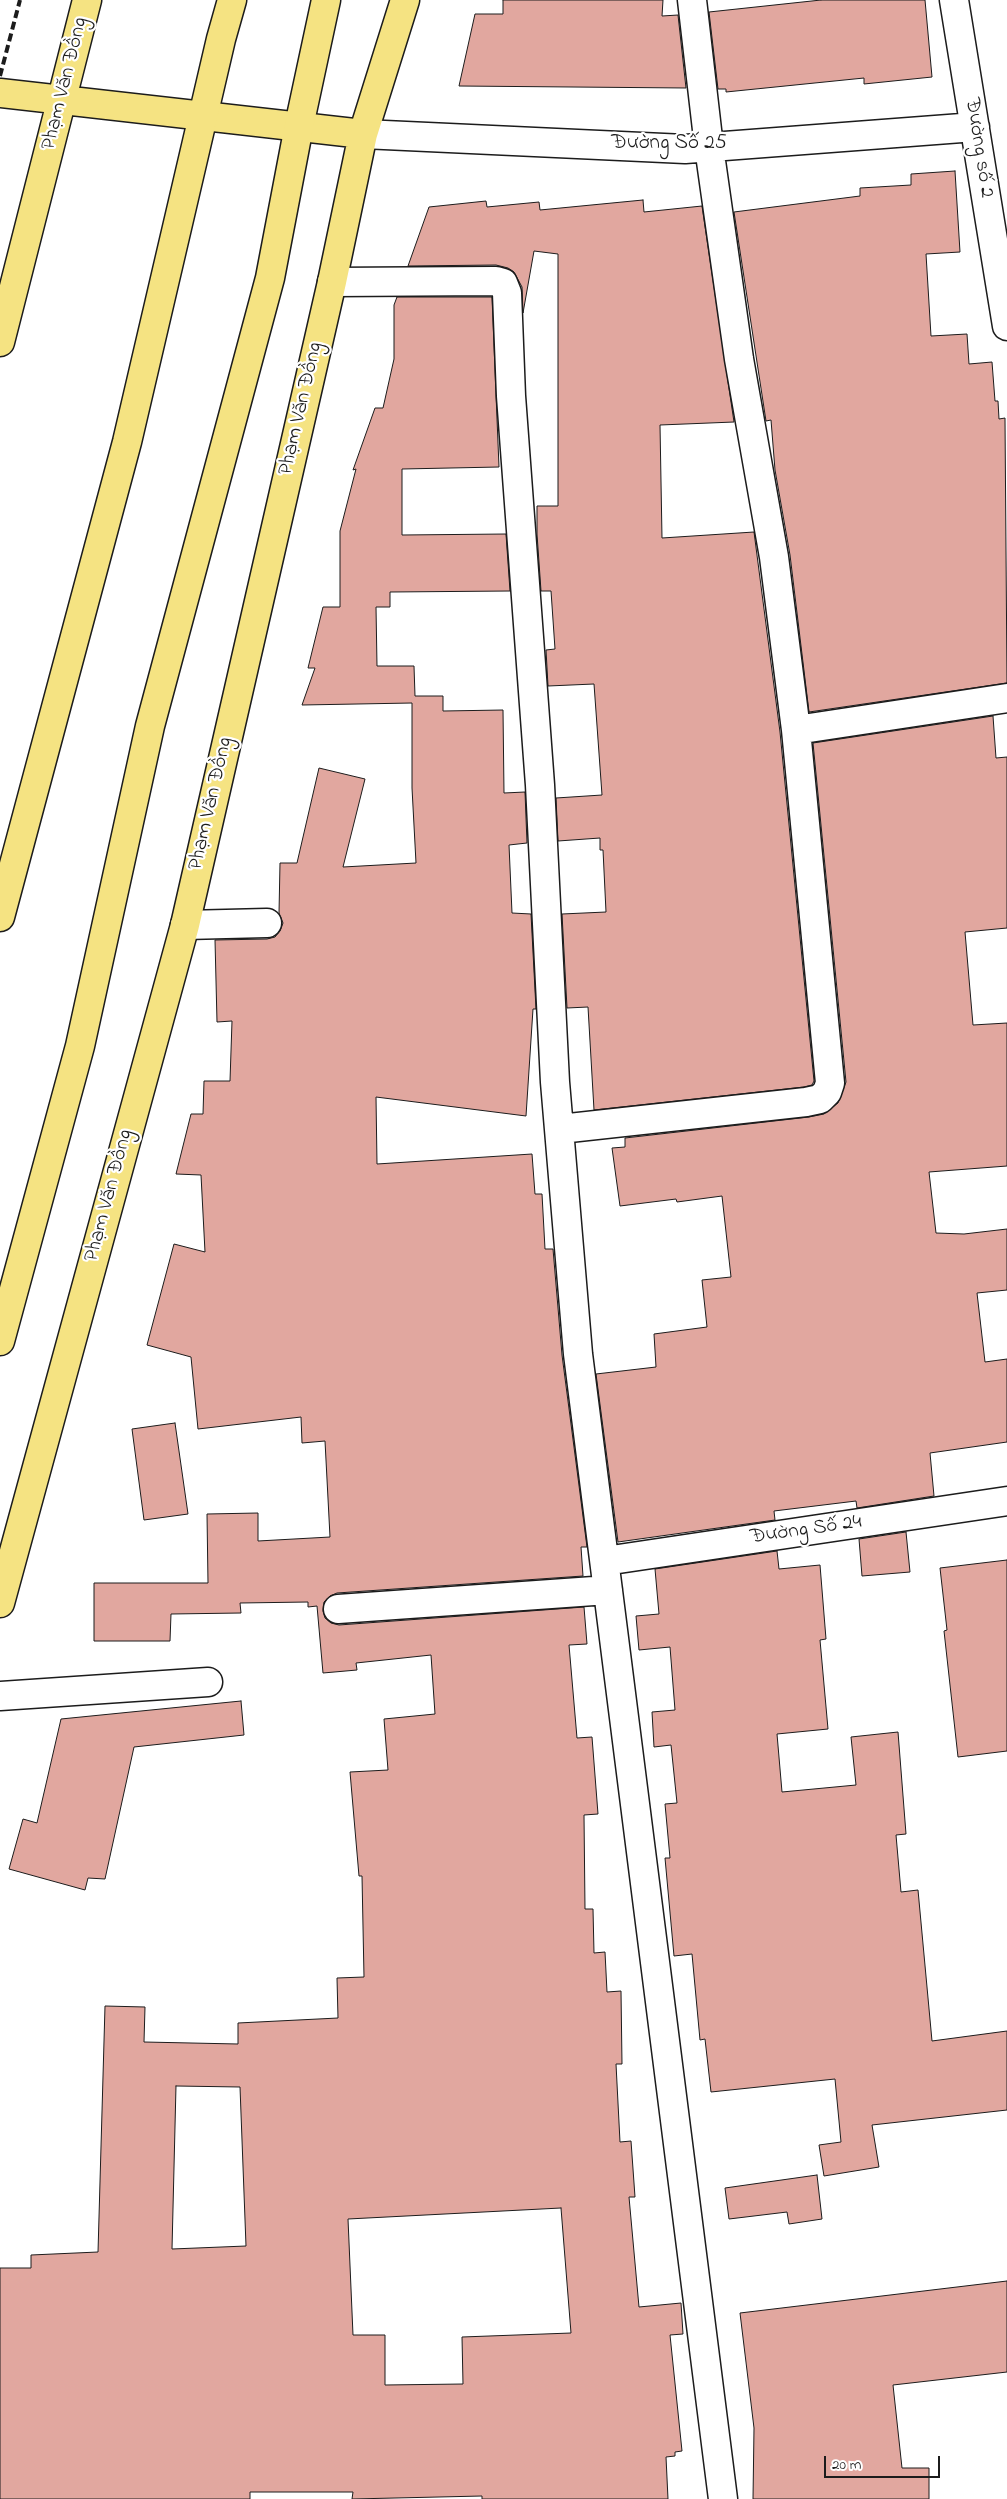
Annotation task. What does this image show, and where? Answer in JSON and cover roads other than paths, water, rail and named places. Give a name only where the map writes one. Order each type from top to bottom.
[{"type":"main road","name":"Phạm Văn Đồng","points":[[0,342],[87,0]]},
{"type":"main road","points":[[0,917],[127,442],[221,39],[232,0]]},
{"type":"main road","points":[[0,1341],[80,1046],[150,726],[270,278],[299,126],[326,0]]},
{"type":"main road","name":"Phạm Văn Đồng","points":[[0,1603],[185,925],[332,282],[363,134],[405,0]]},
{"type":"main road","points":[[0,93],[363,134]]},
{"type":"street","points":[[560,1129],[806,1102],[820,1099],[827,1092],[830,1083],[796,730],[774,557],[739,359],[709,147],[692,0]]},
{"type":"street","name":"Đường số 2","points":[[954,0],[1007,326]]},
{"type":"street","name":"Đường Số 25","points":[[363,134],[685,149],[975,127]]},
{"type":"street","points":[[332,282],[496,281],[503,283],[507,293],[511,396],[540,785],[560,1129],[578,1354],[723,2499]]},
{"type":"street","points":[[796,730],[1007,698]]},
{"type":"street","points":[[185,925],[267,923]]},
{"type":"street","name":"Đường Số 24","points":[[605,1561],[1007,1501]]},
{"type":"street","points":[[338,1609],[608,1590]]},
{"type":"street","points":[[0,1696],[208,1682]]},
{"type":"railway","points":[[0,76],[20,0]]}]
